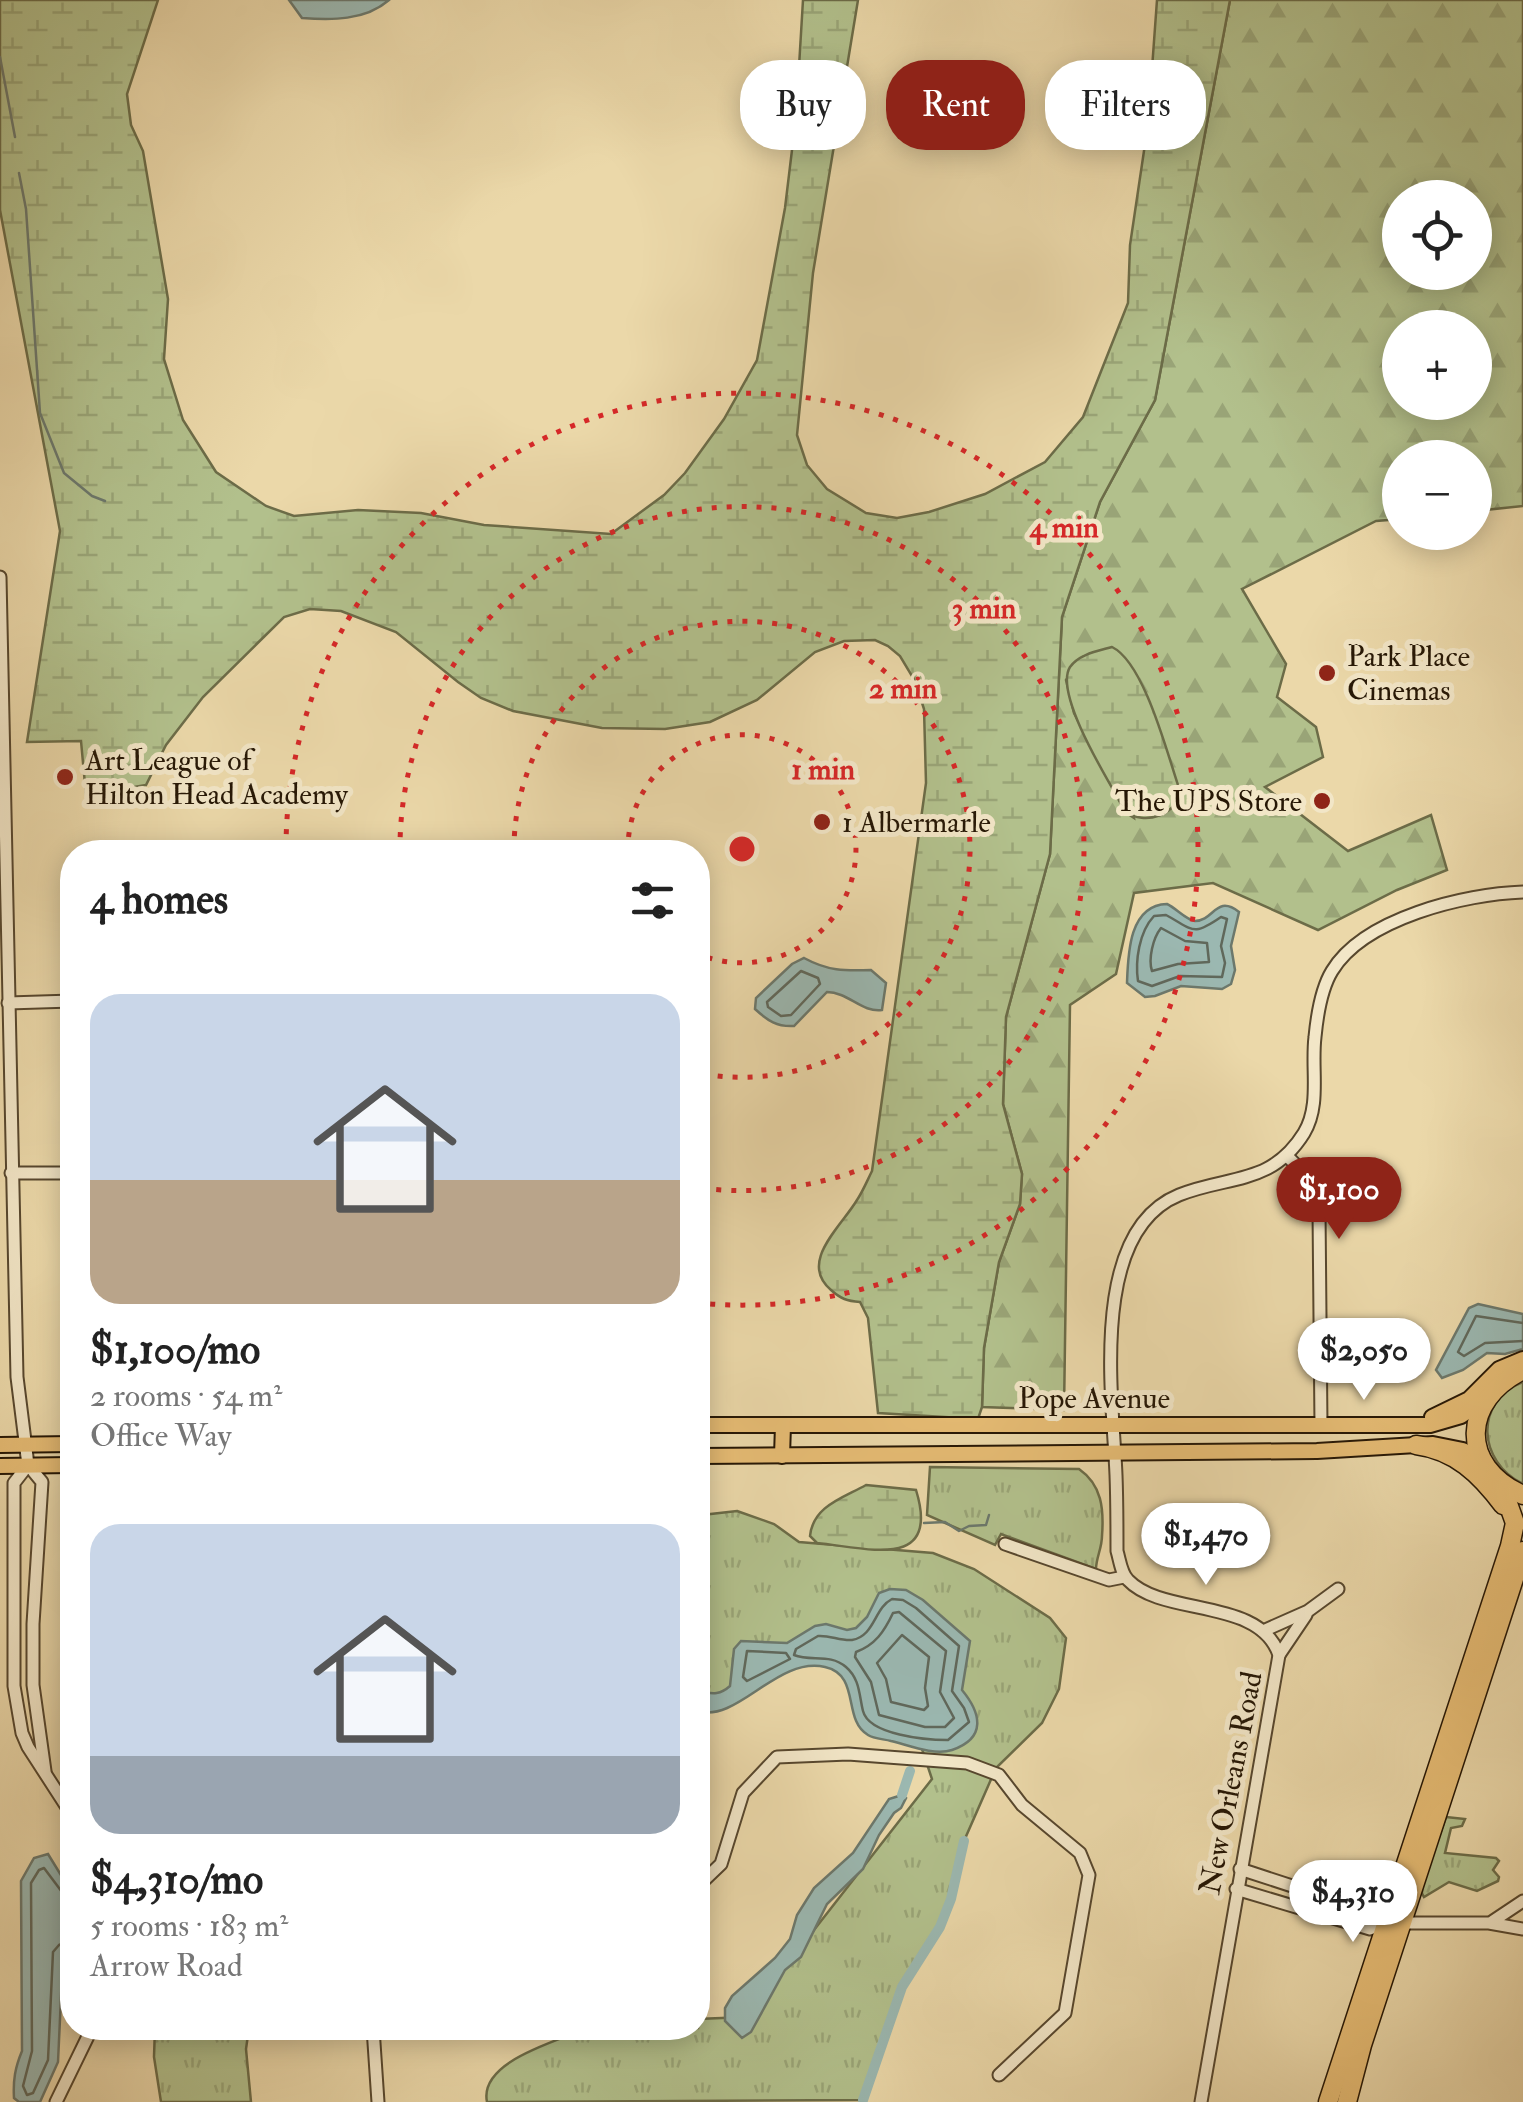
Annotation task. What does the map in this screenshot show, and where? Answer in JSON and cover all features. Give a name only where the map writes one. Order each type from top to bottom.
[{"type":"highway","points":[[1523,1370],[1503,1379],[1484,1400],[1478,1411],[1476,1434],[1485,1465],[1502,1484],[1523,1495]]},
{"type":"highway","points":[[1416,1445],[1460,1459],[1503,1506],[1509,1526],[1501,1569]]},
{"type":"highway","points":[[1347,2102],[1393,1923],[1515,1524],[1502,1484]]},
{"type":"highway","points":[[1328,2102],[1522,1555]]},
{"type":"main road","points":[[1408,1424],[1460,1406],[1499,1369],[1523,1359]]},
{"type":"main road","name":"Pope Avenue","points":[[710,1424],[1408,1424],[1446,1422],[1484,1400]]},
{"type":"main road","points":[[782,1456],[783,1425]]},
{"type":"main road","points":[[0,1445],[60,1444]]},
{"type":"main road","name":"Pope Avenue","points":[[710,1456],[1318,1451],[1448,1445],[1485,1465]]},
{"type":"main road","points":[[0,1466],[60,1465]]},
{"type":"street","points":[[0,577],[17,1376],[28,1466],[42,1482],[33,1686],[45,1771]]},
{"type":"street","points":[[1124,1577],[1117,1551],[1112,1304],[1119,1270],[1146,1220],[1170,1199],[1259,1174],[1287,1156],[1306,1130],[1313,1112],[1314,1036],[1326,982],[1336,965],[1362,940],[1404,919],[1474,897],[1523,892]]},
{"type":"street","points":[[8,1002],[60,1000]]},
{"type":"street","points":[[1287,1156],[1311,1180],[1319,1210],[1321,1426]]},
{"type":"street","points":[[10,1173],[60,1173]]},
{"type":"street","points":[[28,1466],[14,1484],[14,1686],[28,1748],[60,1795]]},
{"type":"street","name":"New Orleans Road","points":[[1005,1544],[1109,1580],[1124,1577],[1140,1590],[1247,1621],[1273,1641],[1279,1656],[1201,2102]]},
{"type":"street","points":[[1264,1632],[1308,1611],[1338,1589]]},
{"type":"street","points":[[1279,1656],[1308,1611]]},
{"type":"street","points":[[710,1875],[721,1864],[743,1793],[778,1757],[848,1754],[967,1763],[999,1776],[1022,1805],[1080,1853],[1089,1874],[1065,2013],[999,2075]]},
{"type":"street","points":[[1240,1869],[1376,1913],[1393,1923]]},
{"type":"street","points":[[1236,1889],[1370,1929],[1393,1923],[1523,1927],[1523,1902]]},
{"type":"street","points":[[1489,1923],[1523,1902]]},
{"type":"street","points":[[56,2102],[86,2040]]},
{"type":"street","points":[[374,2040],[378,2102]]},
{"type":"green space","points":[[0,0],[158,0],[127,94],[131,125],[143,151],[168,299],[164,359],[183,420],[216,472],[266,506],[294,516],[358,510],[421,513],[484,525],[611,534],[664,495],[685,473],[724,419],[757,360],[792,150],[833,150],[813,273],[797,435],[807,465],[827,489],[866,513],[897,518],[985,494],[1045,462],[1083,417],[1128,303],[1130,245],[1144,150],[1202,150],[1155,400],[1100,502],[1062,617],[1050,854],[1006,1017],[1003,1104],[1022,1174],[1020,1204],[999,1262],[984,1348],[978,1419],[878,1413],[868,1318],[860,1302],[844,1299],[831,1290],[819,1268],[826,1245],[872,1171],[926,783],[924,709],[915,681],[900,656],[875,640],[844,641],[815,652],[757,700],[710,722],[665,729],[602,728],[513,711],[481,698],[396,632],[341,611],[310,609],[284,617],[203,697],[166,745],[146,785],[86,795],[81,741],[27,742],[60,531],[0,210]]},
{"type":"green space","points":[[803,0],[858,0],[848,60],[799,60]]},
{"type":"green space","points":[[1157,0],[1230,0],[1206,128],[1206,60],[1153,60]]},
{"type":"green space","points":[[1230,0],[1523,0],[1523,506],[1492,509],[1492,440],[1382,440],[1382,520],[1242,589],[1286,664],[1277,697],[1316,727],[1323,757],[1265,787],[1348,851],[1431,815],[1447,870],[1318,930],[1213,883],[1134,893],[1116,974],[1070,1005],[1064,1410],[982,1407],[984,1348],[999,1262],[1020,1204],[1022,1174],[1003,1104],[1006,1017],[1050,854],[1062,617],[1100,502],[1155,400],[1202,150],[1206,150],[1206,128]],"holes":[[[1112,648],[1134,818],[1125,812],[1074,713],[1066,680],[1082,657]]]},
{"type":"green space","points":[[1112,647],[1124,656],[1145,691],[1180,791],[1173,807],[1159,816],[1142,818],[1126,812],[1086,740],[1069,697],[1070,667],[1084,656]]},
{"type":"green space","points":[[1523,1382],[1523,1484],[1497,1462],[1487,1432],[1496,1403]]},
{"type":"green space","points":[[930,1467],[1079,1469],[1093,1482],[1102,1507],[1102,1540],[1096,1569],[1001,1534],[995,1545],[927,1515]]},
{"type":"green space","points":[[866,1485],[916,1490],[921,1516],[918,1533],[909,1544],[877,1550],[817,1543],[810,1536],[817,1517],[830,1504]]},
{"type":"green space","points":[[737,1511],[774,1524],[799,1542],[933,1553],[974,1569],[1050,1618],[1066,1638],[1059,1689],[1042,1723],[996,1768],[964,1841],[951,1899],[940,1927],[902,1987],[863,2100],[487,2102],[494,2076],[505,2066],[557,2040],[710,2040],[710,2018],[746,2017],[932,1779],[922,1749],[829,1643],[720,1705],[710,1702],[710,1514]]},
{"type":"green space","points":[[1446,1817],[1465,1819],[1462,1826],[1451,1828],[1445,1853],[1496,1858],[1499,1861],[1493,1870],[1498,1881],[1477,1891],[1449,1882],[1424,1897],[1420,1890]]},
{"type":"green space","points":[[155,2040],[247,2040],[251,2102],[161,2102]]},
{"type":"water","points":[[289,0],[389,0],[359,15],[324,19],[302,18]]},
{"type":"water","points":[[1167,904],[1195,921],[1220,907],[1239,912],[1231,946],[1235,970],[1231,984],[1222,989],[1181,986],[1145,997],[1127,983],[1130,946],[1138,922],[1154,906]]},
{"type":"water","points":[[804,958],[836,969],[871,970],[886,983],[882,1010],[827,992],[794,1026],[769,1020],[755,1009],[756,998],[792,964]]},
{"type":"water","points":[[1478,1304],[1523,1314],[1523,1349],[1487,1353],[1463,1370],[1442,1378],[1436,1370],[1469,1308]]},
{"type":"water","points":[[906,1590],[970,1641],[962,1690],[973,1707],[977,1724],[976,1732],[963,1745],[937,1752],[868,1735],[855,1719],[843,1679],[825,1667],[807,1666],[791,1671],[728,1708],[710,1712],[710,1692],[730,1686],[734,1649],[741,1641],[787,1643],[815,1626],[826,1624],[847,1630],[856,1628],[867,1617],[879,1593]]},
{"type":"water","points":[[902,1795],[906,1798],[901,1808],[879,1835],[863,1869],[827,1904],[801,1957],[785,1970],[751,2032],[742,2038],[725,2021],[725,2008],[732,1996],[775,1958],[790,1939],[797,1915],[814,1888],[853,1853],[889,1799]]},
{"type":"water","points":[[48,1854],[60,1874],[58,2062],[40,2102],[19,2102],[14,2092],[22,2051],[21,1881],[34,1858]]},
{"type":"waterway","points":[[0,57],[15,137]]},
{"type":"waterway","points":[[19,173],[26,209],[40,413],[64,473],[92,496],[105,501]]},
{"type":"waterway","points":[[924,1523],[945,1522],[959,1531],[986,1525],[989,1515]]},
{"type":"waterway","points":[[902,1795],[910,1771]]},
{"type":"waterway","points":[[863,2100],[902,1987],[940,1927],[951,1899],[964,1841]]},
{"type":"place","name":"Park Place Cinemas","points":[[1327,673]]},
{"type":"place","name":"Art League of Hilton Head Academy","points":[[65,777]]},
{"type":"place","name":"The UPS Store","points":[[1322,801]]},
{"type":"place","name":"1 Albermarle","points":[[822,822]]}]
